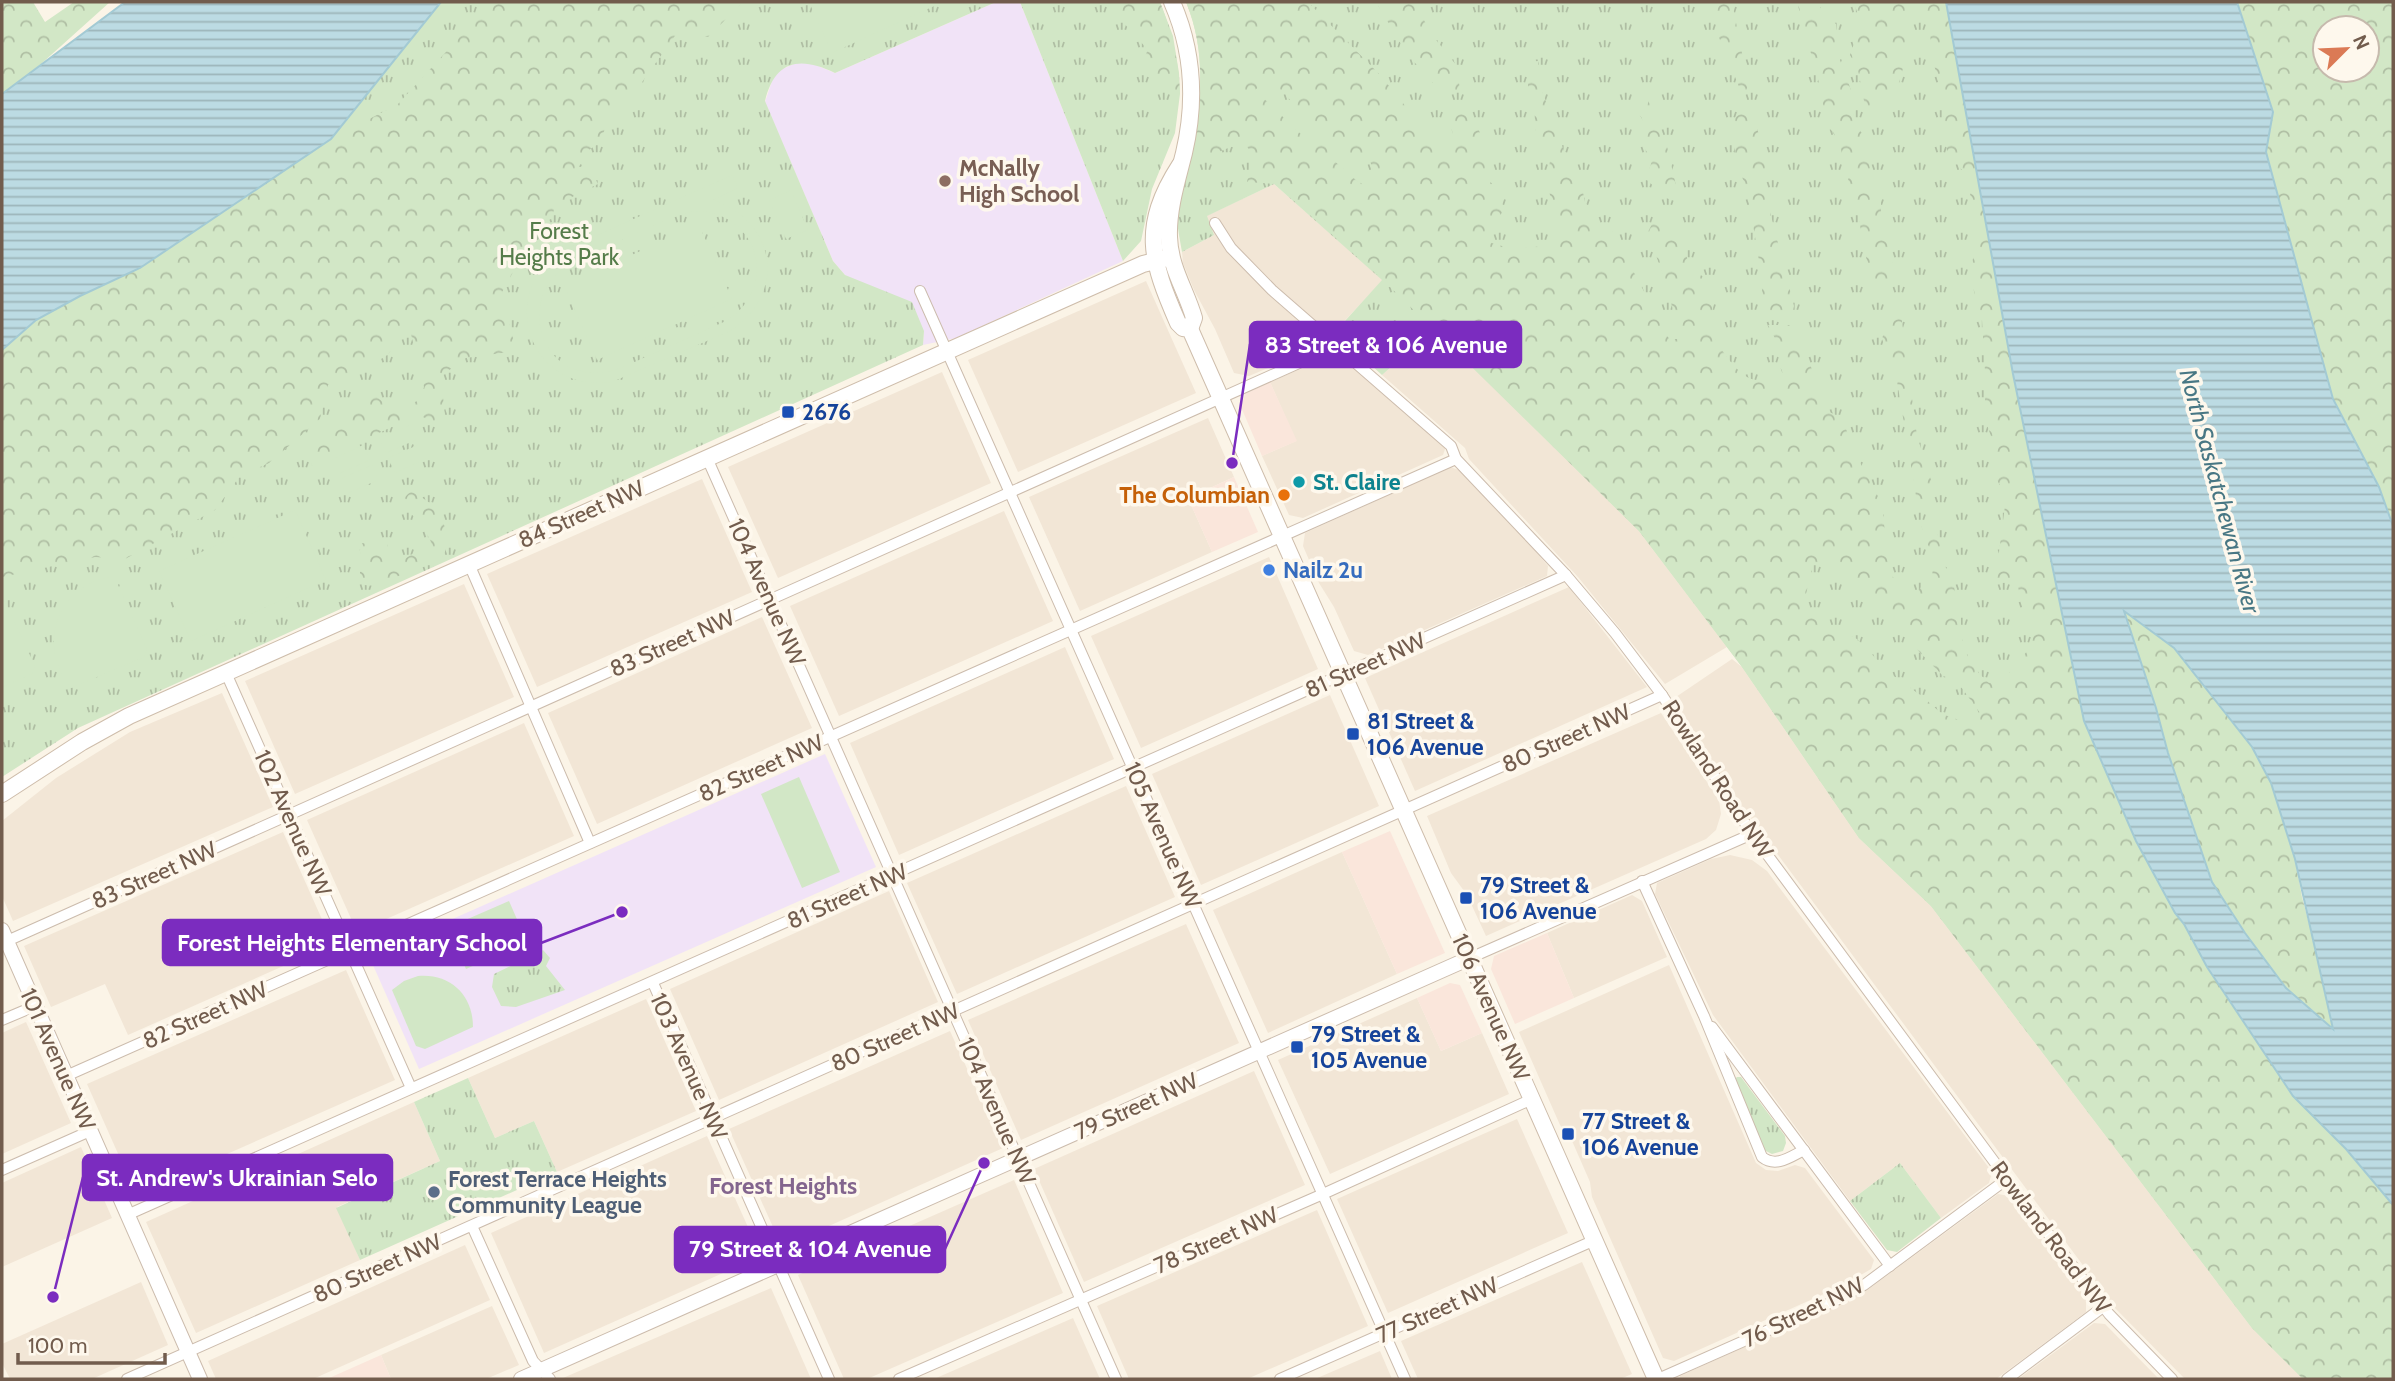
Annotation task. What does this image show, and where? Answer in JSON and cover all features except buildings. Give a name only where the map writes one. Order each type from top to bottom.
[{"type":"main road","points":[[1162,259],[1154,232],[1159,207],[1168,184],[1180,166],[1192,94],[1187,49],[1172,2]]},
{"type":"main road","name":"106 Avenue NW","points":[[1162,259],[1161,284],[1178,323],[1183,328],[1190,328],[1657,1379]]},
{"type":"main road","name":"84 Street NW","points":[[2,794],[82,742],[129,716],[946,351],[1162,259]]},
{"type":"street","name":"Rowland Road NW","points":[[1215,223],[1231,248],[1256,273],[1451,446],[1456,459],[1566,575],[1662,695],[1752,834],[2103,1307],[2172,1379]]},
{"type":"street","name":"105 Avenue NW","points":[[920,291],[1405,1379]]},
{"type":"street","name":"83 Street NW","points":[[4,936],[289,814],[1337,346]]},
{"type":"street","name":"104 Avenue NW","points":[[707,458],[1116,1379]]},
{"type":"street","name":"82 Street NW","points":[[66,1076],[1456,459]]},
{"type":"street","points":[[469,564],[590,843]]},
{"type":"street","name":"81 Street NW","points":[[127,1215],[1566,575]]},
{"type":"street","name":"102 Avenue NW","points":[[226,673],[411,1088]]},
{"type":"street","name":"80 Street NW","points":[[127,1379],[1662,695]]},
{"type":"street","name":"79 Street NW","points":[[521,1379],[545,1375],[778,1265],[1752,834]]},
{"type":"street","points":[[1642,881],[1704,1016],[1762,1157],[1769,1162],[1778,1162],[1804,1150]]},
{"type":"street","name":"101 Avenue NW","points":[[4,936],[200,1379]]},
{"type":"street","name":"103 Avenue NW","points":[[653,983],[829,1379]]},
{"type":"street","points":[[2,1020],[35,1006]]},
{"type":"street","points":[[1704,1016],[1890,1266]]},
{"type":"street","name":"78 Street NW","points":[[899,1379],[1323,1194],[1532,1099]]},
{"type":"street","points":[[2,1170],[90,1131]]},
{"type":"street","name":"76 Street NW","points":[[1657,1379],[1842,1298],[1864,1285],[2007,1179]]},
{"type":"street","points":[[472,1226],[533,1361],[545,1375]]},
{"type":"street","name":"77 Street NW","points":[[1280,1379],[1595,1240]]},
{"type":"street","points":[[2007,1379],[2103,1307]]},
{"type":"shaded area","name":"McNally High School","points":[[996,2],[1020,2],[1123,261],[956,338],[923,345],[924,331],[845,275],[833,261],[765,102],[773,78],[780,70],[796,63],[811,63],[835,73]]},
{"type":"shaded area","points":[[1274,184],[1383,280],[1322,345],[1249,376],[1234,373],[1194,290],[1183,263],[1182,252],[1214,235],[1206,216]]},
{"type":"shaded area","points":[[1146,281],[1196,393],[1018,472],[968,360]]},
{"type":"shaded area","points":[[1434,329],[1639,531],[1727,647],[1665,684],[1578,577],[1469,459],[1465,448],[1382,375]]},
{"type":"shaded area","points":[[1336,354],[1342,354],[1446,446],[1443,455],[1303,518],[1289,515],[1262,456],[1296,441],[1270,382]]},
{"type":"shaded area","points":[[942,372],[991,483],[778,578],[728,467]]},
{"type":"shaded area","points":[[1270,382],[1297,441],[1262,456],[1241,407],[1245,394]]},
{"type":"shaded area","points":[[1208,418],[1234,477],[1188,498],[1212,552],[1080,611],[1029,497]]},
{"type":"shaded area","points":[[1450,467],[1459,470],[1520,533],[1548,566],[1547,576],[1368,655],[1354,651],[1303,546],[1305,533]]},
{"type":"shaded area","points":[[1234,477],[1258,532],[1212,552],[1188,498]]},
{"type":"shaded area","points":[[702,479],[752,592],[537,687],[487,574]]},
{"type":"shaded area","points":[[1004,511],[1053,621],[839,716],[790,606]]},
{"type":"shaded area","points":[[1269,557],[1318,669],[1141,748],[1091,636]]},
{"type":"shaded area","points":[[464,584],[514,697],[295,794],[245,681]]},
{"type":"shaded area","points":[[1569,587],[1647,687],[1415,791],[1365,678]]},
{"type":"shaded area","points":[[762,617],[812,728],[597,824],[548,713]]},
{"type":"shaded area","points":[[1065,647],[1114,759],[899,855],[850,743]]},
{"type":"shaded area","points":[[1732,659],[1742,667],[1859,838],[1931,906],[2252,1328],[2303,1379],[2185,1379],[2114,1307],[1738,801],[1673,699]]},
{"type":"shaded area","points":[[222,693],[273,807],[13,921],[2,896],[2,821],[56,778],[130,732]]},
{"type":"shaded area","points":[[1330,695],[1379,806],[1201,885],[1152,774]]},
{"type":"shaded area","points":[[1661,713],[1719,800],[1721,814],[1716,830],[1706,839],[1486,936],[1467,895],[1451,873],[1427,816]]},
{"type":"shaded area","points":[[524,723],[574,836],[357,932],[307,820]]},
{"type":"shaded area","points":[[825,754],[876,867],[419,1069],[369,956]]},
{"type":"shaded area","points":[[1126,786],[1175,897],[957,994],[907,883]]},
{"type":"shaded area","points":[[1390,831],[1445,953],[1397,974],[1342,852]]},
{"type":"shaded area","points":[[283,832],[333,944],[128,1035],[105,984],[51,1007],[24,946]]},
{"type":"shaded area","points":[[1342,852],[1397,974],[1268,1033],[1213,910]]},
{"type":"shaded area","points":[[1730,855],[1752,860],[1767,871],[1992,1172],[1989,1183],[1941,1218],[1900,1163],[1850,1201],[1713,1015],[1655,894],[1657,883],[1711,859]]},
{"type":"shaded area","points":[[889,891],[938,1002],[719,1100],[670,989]]},
{"type":"shaded area","points":[[1632,895],[1642,901],[1667,957],[1574,998],[1547,933]]},
{"type":"shaded area","points":[[1186,924],[1239,1043],[1021,1140],[968,1020]]},
{"type":"shaded area","points":[[1547,933],[1574,998],[1515,1024],[1491,969],[1494,956]]},
{"type":"shaded area","points":[[1669,965],[1756,1163],[1766,1170],[1778,1171],[1795,1165],[1805,1168],[1874,1260],[1871,1269],[1844,1285],[1674,1361],[1663,1358],[1592,1197],[1590,1182],[1569,1134],[1560,1125],[1519,1032]]},
{"type":"shaded area","points":[[346,970],[395,1080],[136,1194],[87,1084]]},
{"type":"shaded area","points":[[1450,983],[1460,985],[1482,1033],[1441,1051],[1417,998]]},
{"type":"shaded area","points":[[1417,998],[1441,1051],[1482,1033],[1509,1094],[1330,1174],[1278,1060]]},
{"type":"shaded area","points":[[646,999],[696,1111],[557,1172],[534,1121],[495,1138],[468,1078]]},
{"type":"shaded area","points":[[26,1022],[71,1123],[2,1154],[2,1033]]},
{"type":"shaded area","points":[[950,1031],[1003,1148],[782,1247],[729,1129]]},
{"type":"shaded area","points":[[1254,1071],[1305,1185],[1084,1282],[1034,1169]]},
{"type":"shaded area","points":[[414,1102],[440,1161],[337,1207],[360,1260],[196,1333],[146,1222]]},
{"type":"shaded area","points":[[1517,1119],[1568,1233],[1388,1313],[1337,1199]]},
{"type":"shaded area","points":[[707,1136],[761,1256],[544,1353],[491,1233]]},
{"type":"shaded area","points":[[81,1147],[112,1218],[2,1267],[2,1183]]},
{"type":"shaded area","points":[[1014,1180],[1063,1293],[867,1379],[844,1379],[798,1275]]},
{"type":"shaded area","points":[[1998,1194],[2009,1196],[2086,1298],[2086,1312],[1996,1379],[1679,1379],[1680,1376],[1862,1294]]},
{"type":"shaded area","points":[[1317,1210],[1368,1326],[1247,1379],[1129,1379],[1097,1306]]},
{"type":"shaded area","points":[[465,1245],[490,1300],[313,1379],[216,1379],[208,1361]]},
{"type":"shaded area","points":[[1582,1262],[1632,1374],[1620,1379],[1418,1379],[1401,1341]]},
{"type":"shaded area","points":[[141,1282],[168,1345],[92,1379],[10,1379],[2,1363],[2,1344]]},
{"type":"shaded area","points":[[771,1288],[811,1379],[563,1378]]},
{"type":"shaded area","points":[[492,1306],[519,1365],[486,1379],[391,1379],[381,1355]]},
{"type":"shaded area","points":[[1073,1318],[1100,1379],[934,1379]]},
{"type":"shaded area","points":[[2094,1323],[2105,1324],[2159,1379],[2018,1379]]},
{"type":"shaded area","points":[[1380,1351],[1392,1379],[1315,1379]]},
{"type":"shaded area","points":[[381,1355],[391,1379],[327,1379]]},
{"type":"green space","points":[[2,2],[33,2],[45,22],[74,2],[110,2],[2,99]]},
{"type":"green space","name":"Forest Heights Park","points":[[441,2],[996,2],[835,73],[811,64],[791,65],[775,77],[765,101],[833,261],[845,275],[912,302],[924,331],[923,345],[78,728],[2,777],[2,350],[80,296],[331,139]]},
{"type":"green space","points":[[492,2],[743,2],[708,37],[677,33],[623,109],[611,115],[599,143],[579,157],[579,167],[589,166],[598,184],[554,206],[553,218],[539,225],[502,292],[516,351],[466,358],[441,376],[445,417],[435,422],[418,415],[312,466],[311,440],[325,426],[344,425],[350,420],[349,405],[354,393],[377,397],[391,409],[419,400],[424,387],[410,330],[385,357],[328,385],[320,419],[269,463],[240,476],[215,510],[125,559],[95,557],[2,577],[2,350],[36,320],[140,268],[331,139],[398,104]]},
{"type":"green space","points":[[809,2],[943,2],[832,53]]},
{"type":"green space","points":[[1020,2],[1160,2],[1173,36],[1179,73],[1180,94],[1175,133],[1152,189],[1141,241],[1123,261]]},
{"type":"green space","points":[[1105,2],[1160,2],[1174,47],[1180,94],[1138,69],[1148,50]]},
{"type":"green space","points":[[1186,2],[1946,2],[2136,841],[2207,967],[2293,1096],[2393,1205],[2393,1379],[2303,1379],[2252,1328],[1931,906],[1859,838],[1742,667],[1639,531],[1434,329],[1382,375],[1335,332],[1382,280],[1274,184],[1207,216],[1214,235],[1182,252],[1177,212],[1200,98],[1200,59],[1193,21]]},
{"type":"green space","points":[[1186,2],[1308,2],[1381,76],[1432,139],[1454,142],[1449,113],[1455,100],[1477,126],[1485,146],[1486,179],[1501,190],[1503,211],[1492,227],[1489,242],[1513,248],[1553,244],[1559,231],[1546,179],[1551,157],[1537,148],[1534,106],[1528,86],[1529,62],[1538,61],[1541,88],[1564,151],[1580,178],[1585,202],[1599,223],[1609,225],[1669,339],[1680,339],[1668,290],[1648,232],[1652,224],[1662,220],[1676,227],[1687,240],[1688,260],[1705,278],[1712,291],[1713,329],[1716,339],[1728,358],[1743,374],[1759,381],[1779,383],[1784,378],[1779,363],[1778,344],[1768,325],[1796,325],[1824,394],[1818,408],[1834,414],[1846,429],[1855,453],[1882,504],[1885,550],[1892,575],[1901,593],[1913,596],[1924,584],[1933,580],[1931,553],[1920,522],[1937,531],[1944,564],[1954,583],[1955,596],[1962,606],[1961,629],[1966,653],[1989,683],[2004,679],[2028,650],[2034,626],[2024,614],[2017,582],[1995,583],[2006,498],[1995,475],[1996,451],[1985,419],[1982,320],[1972,284],[1972,264],[1978,231],[1966,175],[1947,151],[1940,89],[1931,52],[1925,2],[1946,2],[2013,374],[2084,721],[2136,841],[2207,967],[2293,1096],[2346,1149],[2393,1205],[2393,1379],[2303,1379],[2252,1328],[1931,906],[1859,838],[1742,667],[1639,531],[1383,280],[1275,184],[1247,182],[1253,154],[1243,142],[1216,153],[1191,154],[1200,77],[1193,21]],"holes":[[[1261,85],[1282,90],[1304,117],[1313,141],[1305,138],[1255,90]],[[1338,151],[1368,157],[1372,166],[1373,190],[1357,181],[1331,158]],[[1828,559],[1853,584],[1862,586],[1864,592],[1877,597],[1903,635],[1943,676],[1956,680],[1980,713],[1959,720],[1942,714],[1891,674],[1857,639],[1831,626],[1807,609],[1805,598],[1813,565]]]},
{"type":"green space","points":[[1376,2],[1416,2],[1429,31],[1457,66],[1460,91],[1442,93],[1407,54]]},
{"type":"green space","points":[[1714,2],[1732,2],[1748,84],[1744,99],[1716,30]]},
{"type":"green space","points":[[1797,2],[1818,2],[1823,13],[1836,24],[1840,60],[1852,93],[1854,116],[1862,134],[1874,185],[1881,198],[1881,213],[1892,258],[1893,287],[1876,290],[1867,262],[1856,208],[1847,183],[1851,171],[1843,160],[1840,143],[1825,121],[1822,94]]},
{"type":"green space","points":[[1853,2],[1905,2],[1903,69],[1886,107],[1865,106],[1858,70],[1850,55],[1858,22]]},
{"type":"green space","points":[[2237,2],[2393,2],[2393,526],[2379,487],[2333,399],[2266,152],[2273,112]]},
{"type":"green space","points":[[1644,91],[1666,142],[1680,203],[1666,198],[1646,179],[1652,161],[1640,140],[1648,129],[1635,107]]},
{"type":"green space","points":[[1748,105],[1756,123],[1766,165],[1764,188],[1794,306],[1792,315],[1764,312],[1760,267],[1747,188],[1736,164],[1732,121]]},
{"type":"green space","points":[[732,175],[738,188],[713,200],[734,210],[751,224],[762,241],[767,260],[767,279],[760,298],[748,316],[730,331],[612,382],[584,382],[560,372],[542,357],[531,337],[527,314],[530,290],[543,269],[564,250]],"holes":[[[695,211],[717,215],[734,224],[747,237],[755,254],[757,272],[753,290],[743,307],[726,321],[625,366],[597,373],[576,370],[559,360],[547,346],[541,330],[540,311],[544,293],[554,277],[570,263],[678,215]]]},
{"type":"green space","points":[[791,190],[808,230],[786,239],[769,200]]},
{"type":"green space","points":[[699,225],[732,299],[597,360],[564,285]]},
{"type":"green space","points":[[1890,311],[1901,314],[1917,436],[1933,486],[1929,505],[1917,502],[1896,375],[1882,339]]},
{"type":"green space","points":[[412,424],[418,439],[386,453],[379,438]]},
{"type":"green space","points":[[420,444],[427,458],[395,473],[388,458]]},
{"type":"green space","points":[[363,445],[370,460],[338,474],[331,460]]},
{"type":"green space","points":[[372,465],[378,480],[346,494],[340,479]]},
{"type":"green space","points":[[411,491],[429,503],[441,517],[447,540],[443,556],[376,586],[364,585],[360,580],[360,572],[367,563],[360,554],[362,543],[374,545],[388,542],[388,559],[392,564],[414,553],[424,552],[430,547],[431,542],[423,526],[406,507],[405,497]]},
{"type":"green space","points":[[295,510],[326,580],[191,641],[159,571]]},
{"type":"green space","points":[[114,576],[147,649],[144,657],[71,688],[60,671],[55,653],[54,636],[58,619],[66,604],[78,591],[94,582]]},
{"type":"green space","points":[[2,595],[35,666],[32,674],[2,687]]},
{"type":"green space","points":[[2123,610],[2174,648],[2252,747],[2271,783],[2295,859],[2333,1030],[2286,988],[2245,933],[2212,882]]},
{"type":"green space","points":[[799,777],[840,872],[802,888],[761,794]]},
{"type":"green space","points":[[509,901],[527,942],[466,969],[447,928]]},
{"type":"green space","points":[[543,950],[550,958],[546,966],[565,990],[516,1007],[501,1006],[492,987],[494,974]]},
{"type":"green space","points":[[418,976],[440,978],[458,988],[469,1005],[473,1027],[425,1049],[416,1046],[392,990],[404,981]]},
{"type":"green space","points":[[1741,1077],[1785,1136],[1783,1151],[1772,1154],[1764,1150],[1734,1080]]},
{"type":"green space","points":[[468,1078],[495,1138],[534,1121],[557,1172],[360,1260],[336,1208],[440,1161],[414,1102]]},
{"type":"green space","points":[[1900,1163],[1941,1218],[1897,1252],[1887,1250],[1850,1201]]},
{"type":"water","points":[[125,2],[441,2],[331,139],[140,268],[36,320],[2,350],[2,94]]},
{"type":"water","name":"North Saskatchewan River","points":[[1946,2],[2237,2],[2273,112],[2266,152],[2333,399],[2379,487],[2393,526],[2393,1205],[2346,1149],[2293,1096],[2207,967],[2136,841],[2084,721],[2013,374]],"holes":[[[2124,611],[2174,648],[2252,747],[2271,783],[2295,859],[2333,1029],[2286,988],[2245,933],[2212,882]]]},
{"type":"place","name":"McNally High School","points":[[945,181]]},
{"type":"place","name":"2676","points":[[788,412]]},
{"type":"place","name":"83 Street & 106 Avenue","points":[[1232,463]]},
{"type":"place","name":"St. Claire","points":[[1299,482]]},
{"type":"place","name":"The Columbian","points":[[1284,495]]},
{"type":"place","name":"Nailz 2u","points":[[1269,570]]},
{"type":"place","name":"81 Street & 106 Avenue","points":[[1353,734]]},
{"type":"place","name":"79 Street & 106 Avenue","points":[[1466,898]]},
{"type":"place","name":"Forest Heights Elementary School","points":[[622,912]]},
{"type":"place","name":"79 Street & 105 Avenue","points":[[1297,1047]]},
{"type":"place","name":"77 Street & 106 Avenue","points":[[1568,1134]]},
{"type":"place","name":"79 Street & 104 Avenue","points":[[984,1163]]},
{"type":"place","name":"Forest Terrace Heights Community League","points":[[434,1192]]},
{"type":"place","name":"St. Andrew's Ukrainian Selo","points":[[53,1297]]},
{"type":"district","name":"Forest Heights","points":[[783,1185]]}]
